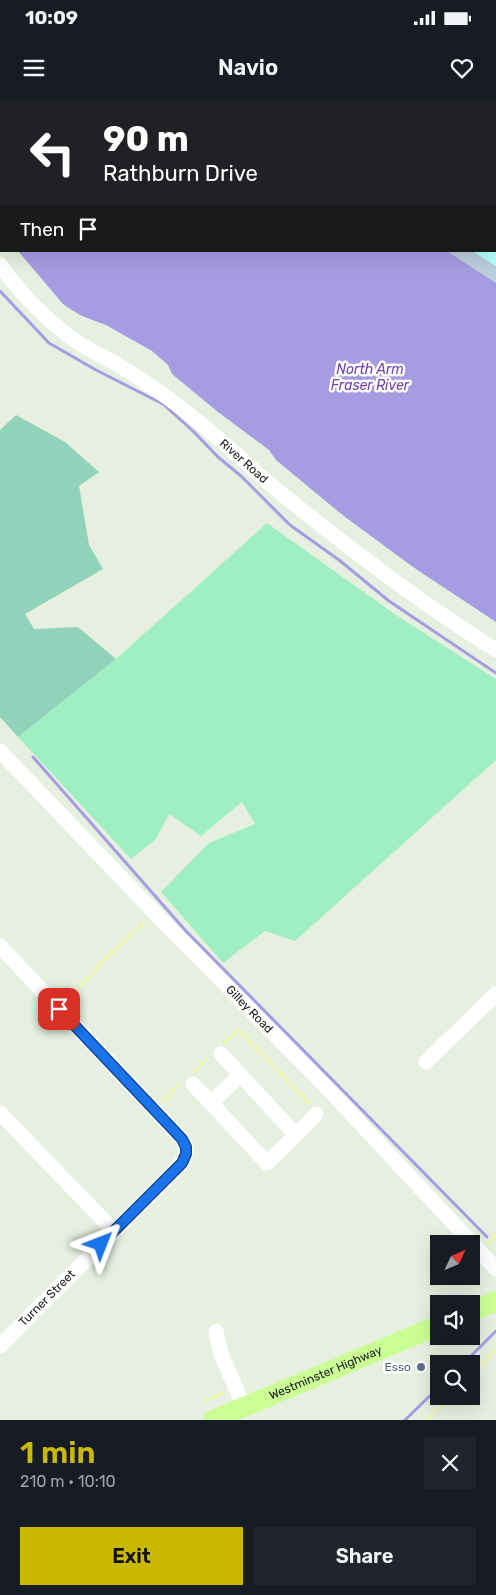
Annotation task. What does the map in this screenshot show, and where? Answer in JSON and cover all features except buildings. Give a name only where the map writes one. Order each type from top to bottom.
[{"type":"main road","points":[[480,1308],[496,1301]]},
{"type":"main road","name":"Westminster Highway","points":[[213,1420],[430,1329]]},
{"type":"street","name":"River Road","points":[[0,265],[30,302],[55,325],[78,342],[122,368],[184,410],[276,489],[378,569],[455,625],[496,650]]},
{"type":"street","name":"Gilley Road","points":[[0,752],[329,1090],[496,1269]]},
{"type":"street","points":[[0,946],[59,1009]]},
{"type":"street","points":[[426,1062],[496,994]]},
{"type":"street","name":"Turner Street","points":[[0,1346],[182,1163],[186,1154],[186,1147],[182,1139],[59,1009]]},
{"type":"street","points":[[220,1054],[296,1135]]},
{"type":"street","points":[[211,1103],[240,1075]]},
{"type":"street","points":[[193,1084],[266,1163],[316,1114]]},
{"type":"street","points":[[0,1113],[114,1232]]},
{"type":"street","points":[[216,1331],[221,1354],[244,1407]]},
{"type":"path","points":[[59,1009],[103,961],[154,912]]},
{"type":"path","points":[[480,1366],[496,1349]]},
{"type":"path","points":[[206,1400],[230,1390]]},
{"type":"path","points":[[426,1420],[442,1405]]},
{"type":"green space","points":[[16,415],[65,442],[99,472],[79,486],[89,545],[103,569],[25,614],[34,629],[78,627],[116,659],[18,737],[0,717],[0,430]]},
{"type":"green space","points":[[267,523],[396,615],[496,679],[496,760],[295,941],[265,931],[223,963],[161,892],[209,843],[255,824],[242,802],[201,836],[169,814],[156,839],[131,859],[18,737],[116,659]]},
{"type":"shaded area","points":[[449,252],[488,252],[496,257],[496,283]]},
{"type":"shaded area","points":[[474,252],[496,252],[496,266]]},
{"type":"water","name":"North Arm Fraser River","points":[[13,252],[449,252],[496,283],[496,628],[337,511],[118,338],[47,295]]},
{"type":"pier","points":[[11,252],[19,252],[63,304],[74,313],[106,325],[152,351],[168,365],[172,374],[218,412],[269,450],[276,460],[375,542],[496,622],[496,631],[335,513],[117,340],[46,297]]},
{"type":"waterway","points":[[0,291],[49,343],[96,370],[163,404],[218,457],[241,476],[290,525],[339,560],[389,601],[496,673]]},
{"type":"waterway","points":[[33,757],[185,930],[487,1237]]},
{"type":"waterway","points":[[472,1355],[496,1331]]},
{"type":"waterway","points":[[405,1420],[430,1396]]},
{"type":"place","name":"Esso","points":[[421,1367]]},
{"type":"route","points":[[59,1009],[182,1139],[186,1147],[186,1154],[182,1163],[101,1244]]}]
